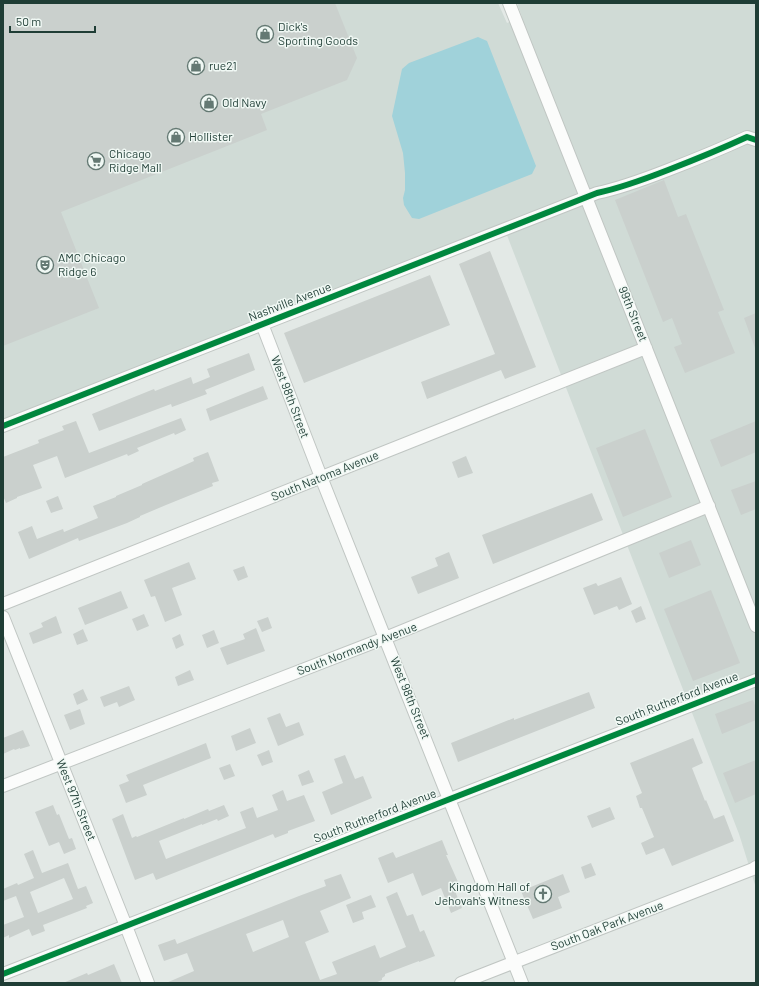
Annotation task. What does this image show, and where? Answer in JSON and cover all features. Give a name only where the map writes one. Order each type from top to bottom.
[{"type":"street","name":"99th Street","points":[[509,3],[585,198],[756,626]]},
{"type":"street","name":"Nashville Avenue","points":[[3,426],[597,193],[652,176],[714,152],[747,137],[756,140]]},
{"type":"street","name":"West 98th Street","points":[[262,324],[321,477],[522,983]]},
{"type":"street","name":"South Natoma Avenue","points":[[3,604],[646,348]]},
{"type":"street","name":"South Normandy Avenue","points":[[3,786],[385,638],[709,506]]},
{"type":"street","name":"West 97th Street","points":[[3,617],[148,983]]},
{"type":"street","name":"South Rutherford Avenue","points":[[3,974],[756,680]]},
{"type":"street","name":"South Oak Park Avenue","points":[[461,983],[754,868]]},
{"type":"shaded area","points":[[3,3],[498,3],[507,23],[522,17],[517,3],[756,3],[756,888],[739,834],[503,225],[3,420]]},
{"type":"water","points":[[478,37],[487,41],[536,166],[532,174],[419,219],[412,218],[404,205],[403,198],[405,190],[405,173],[403,153],[392,116],[402,69],[409,63]]},
{"type":"building","name":"Chicago Ridge Mall","points":[[3,3],[335,3],[357,58],[347,80],[261,114],[267,130],[61,212],[99,308],[3,346]]},
{"type":"building","points":[[664,180],[678,217],[686,214],[724,310],[718,312],[735,353],[685,373],[674,347],[682,344],[672,318],[663,322],[615,200]]},
{"type":"building","points":[[490,251],[536,367],[505,379],[501,370],[427,399],[421,382],[495,354],[459,264]]},
{"type":"building","points":[[430,275],[450,325],[304,383],[284,333]]},
{"type":"building","points":[[756,313],[756,348],[755,348],[744,318]]},
{"type":"building","points":[[249,353],[255,370],[205,390],[207,394],[172,407],[171,404],[99,431],[92,414],[154,389],[155,391],[191,377],[193,384],[210,377],[207,369]]},
{"type":"building","points":[[263,386],[268,399],[210,421],[206,409]]},
{"type":"building","points":[[181,418],[186,430],[175,435],[174,433],[137,448],[139,451],[128,456],[127,454],[65,478],[57,456],[33,465],[42,488],[17,497],[6,503],[3,496],[3,457],[39,443],[38,440],[64,430],[62,426],[76,421],[89,453]]},
{"type":"building","points":[[756,421],[756,452],[721,467],[710,440]]},
{"type":"building","points":[[645,429],[672,497],[623,517],[596,448]]},
{"type":"building","points":[[208,452],[219,481],[212,483],[213,486],[140,516],[127,523],[79,541],[78,538],[29,559],[18,532],[32,526],[37,539],[63,529],[64,532],[98,518],[93,506],[194,461],[193,458]]},
{"type":"building","points":[[466,456],[473,473],[458,478],[452,462]]},
{"type":"building","points":[[756,481],[756,509],[741,515],[731,490]]},
{"type":"building","points":[[592,493],[603,520],[493,564],[482,535]]},
{"type":"building","points":[[58,496],[63,509],[51,513],[46,501]]},
{"type":"building","points":[[691,540],[701,565],[669,578],[659,553]]},
{"type":"building","points":[[449,552],[459,578],[418,594],[411,577],[438,566],[435,558]]},
{"type":"building","points":[[189,562],[196,579],[172,588],[182,615],[165,622],[155,596],[151,597],[144,580]]},
{"type":"building","points":[[244,566],[248,577],[238,581],[233,570]]},
{"type":"building","points":[[621,577],[632,604],[619,610],[617,606],[594,615],[583,588],[596,583],[598,586]]},
{"type":"building","points":[[711,590],[740,663],[693,681],[664,609]]},
{"type":"building","points":[[121,591],[128,608],[85,625],[78,608]]},
{"type":"building","points":[[641,606],[646,619],[636,623],[631,611]]},
{"type":"building","points":[[144,614],[149,626],[137,631],[132,619]]},
{"type":"building","points":[[56,616],[62,633],[33,644],[29,633],[43,627],[41,623]]},
{"type":"building","points":[[268,617],[272,628],[262,632],[257,621]]},
{"type":"building","points":[[256,628],[265,651],[227,665],[220,648],[245,639],[243,634]]},
{"type":"building","points":[[83,629],[88,641],[77,645],[73,634]]},
{"type":"building","points":[[214,630],[219,643],[207,648],[202,635]]},
{"type":"building","points":[[180,634],[184,645],[176,649],[172,638]]},
{"type":"building","points":[[190,670],[194,680],[178,686],[175,677]]},
{"type":"building","points":[[129,686],[135,700],[119,707],[117,702],[104,707],[100,697]]},
{"type":"building","points":[[83,689],[88,700],[77,705],[73,694]]},
{"type":"building","points":[[589,692],[595,708],[458,762],[451,743],[514,718],[514,720]]},
{"type":"building","points":[[753,700],[756,708],[756,720],[722,734],[715,714]]},
{"type":"building","points":[[80,709],[85,724],[70,730],[64,715]]},
{"type":"building","points":[[280,713],[286,727],[299,722],[304,735],[278,746],[267,718]]},
{"type":"building","points":[[250,728],[256,743],[236,751],[231,736]]},
{"type":"building","points":[[23,730],[30,746],[14,749],[3,754],[3,738]]},
{"type":"building","points":[[693,738],[703,763],[692,768],[705,801],[706,800],[714,819],[724,815],[734,841],[672,866],[664,848],[646,855],[641,843],[654,837],[636,796],[642,793],[630,763]]},
{"type":"building","points":[[206,743],[211,758],[143,785],[147,795],[126,803],[119,785],[129,781],[126,775]]},
{"type":"building","points":[[269,750],[273,762],[262,766],[257,755]]},
{"type":"building","points":[[345,755],[355,779],[363,776],[372,798],[331,815],[322,792],[343,783],[334,759]]},
{"type":"building","points":[[756,760],[756,794],[735,803],[723,773]]},
{"type":"building","points":[[230,764],[235,776],[224,780],[219,768]]},
{"type":"building","points":[[309,770],[314,782],[302,786],[298,775]]},
{"type":"building","points":[[283,790],[287,801],[304,795],[315,821],[288,831],[288,833],[275,838],[273,834],[156,880],[153,873],[135,880],[112,819],[123,814],[132,838],[208,809],[209,811],[224,805],[229,816],[218,821],[217,819],[202,824],[159,841],[166,859],[246,828],[240,812],[253,807],[257,818],[278,810],[272,795]]},
{"type":"building","points":[[53,805],[57,815],[59,814],[69,839],[72,838],[76,849],[64,854],[59,842],[49,846],[35,812]]},
{"type":"building","points":[[610,807],[615,819],[592,828],[587,816]]},
{"type":"building","points":[[442,840],[448,855],[446,855],[458,882],[452,884],[462,908],[451,913],[441,888],[422,896],[413,873],[388,883],[378,858],[393,852],[396,858]]},
{"type":"building","points":[[33,850],[42,873],[68,863],[78,889],[86,886],[93,903],[86,906],[87,908],[43,925],[45,931],[32,936],[29,929],[9,938],[9,935],[3,938],[3,925],[24,917],[16,896],[3,901],[3,889],[17,883],[18,885],[34,878],[24,854]],"holes":[[[64,878],[73,899],[38,913],[30,892]]]},
{"type":"building","points":[[591,863],[596,875],[585,879],[581,867]]},
{"type":"building","points":[[341,874],[351,898],[320,911],[329,932],[305,942],[320,980],[337,974],[332,962],[375,945],[380,958],[406,947],[386,897],[397,892],[407,916],[413,914],[420,932],[424,930],[435,956],[385,974],[382,980],[375,983],[166,983],[194,971],[187,953],[164,961],[158,945],[175,939],[177,944],[326,886],[324,880]],"holes":[[[283,920],[289,937],[253,952],[246,934]]]},
{"type":"building","name":"Kingdom Hall of Jehovah's Witness","points":[[563,874],[570,892],[558,897],[562,908],[533,919],[521,891]]},
{"type":"building","points":[[371,895],[376,907],[362,912],[364,919],[353,923],[346,905]]},
{"type":"building","points":[[114,964],[122,983],[63,983],[87,973],[88,975]]},
{"type":"cycle path","points":[[3,426],[597,193],[651,177],[747,137],[756,140]]},
{"type":"cycle path","points":[[3,974],[756,680]]},
{"type":"place","name":"Dick's Sporting Goods","points":[[265,34]]},
{"type":"place","name":"rue21","points":[[196,66]]},
{"type":"place","name":"Old Navy","points":[[209,103]]},
{"type":"place","name":"Hollister","points":[[176,137]]},
{"type":"place","name":"Chicago Ridge Mall","points":[[96,161]]},
{"type":"place","name":"AMC Chicago Ridge 6","points":[[45,265]]},
{"type":"place","name":"Kingdom Hall of Jehovah's Witness","points":[[543,894]]}]
